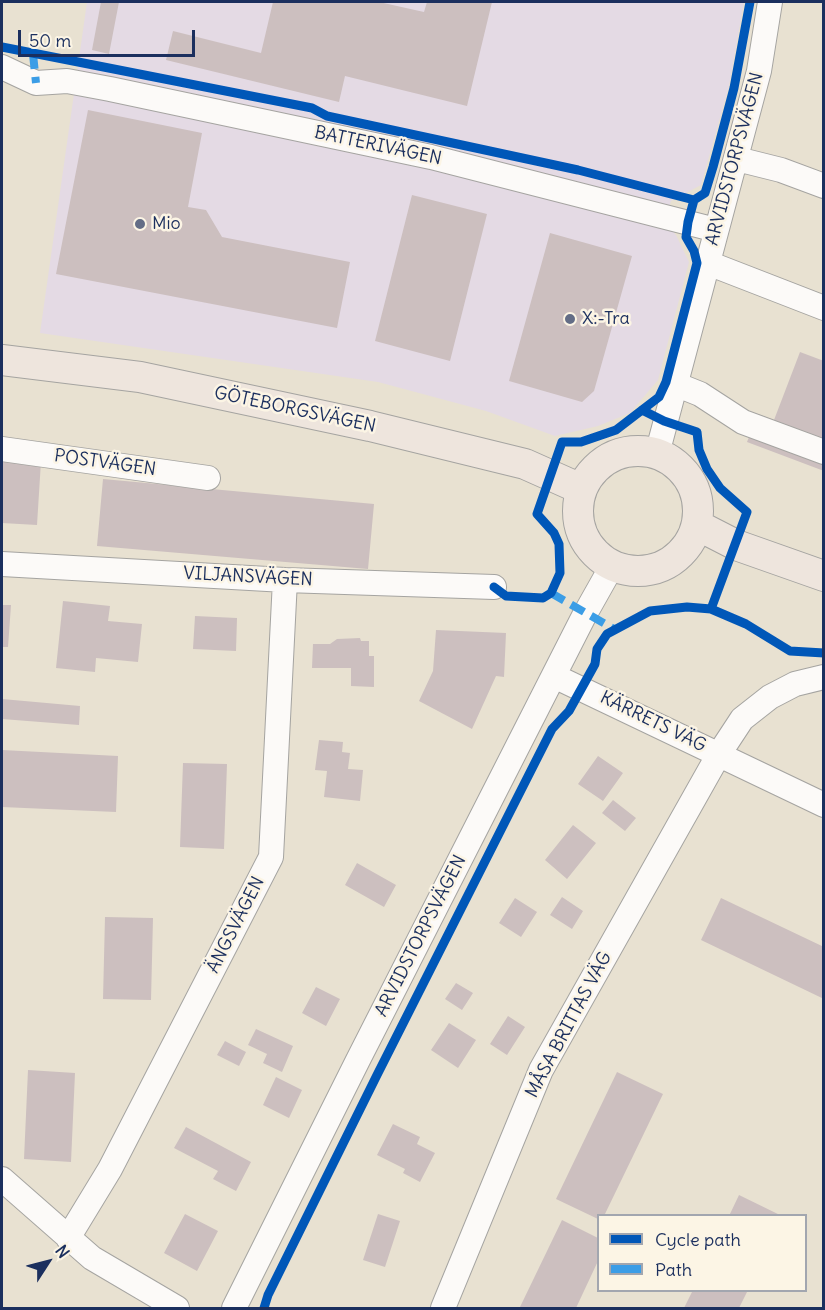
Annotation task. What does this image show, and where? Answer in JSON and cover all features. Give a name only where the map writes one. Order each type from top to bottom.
[{"type":"main road","name":"GÖTEBORGSVÄGEN","points":[[2,360],[140,377],[370,426],[525,464],[581,489]]},
{"type":"main road","points":[[634,451],[657,454],[676,465],[691,482],[698,503],[697,525],[686,547],[668,564],[645,571],[628,571],[612,566],[596,555],[584,538],[577,509],[581,489],[594,470],[612,456],[634,451]]},
{"type":"main road","points":[[697,525],[736,545],[824,576]]},
{"type":"street","name":"ARVIDSTORPSVÄGEN","points":[[657,454],[759,71],[770,2]]},
{"type":"street","name":"BATTERIVÄGEN","points":[[2,67],[36,82],[67,81],[110,89],[431,157],[716,230]]},
{"type":"street","points":[[736,159],[781,170],[824,186]]},
{"type":"street","points":[[708,263],[824,308]]},
{"type":"street","points":[[675,384],[700,394],[743,422],[824,452]]},
{"type":"street","name":"POSTVÄGEN","points":[[2,449],[208,478]]},
{"type":"street","name":"VILJANSVÄGEN","points":[[2,564],[285,580],[494,587]]},
{"type":"street","name":"ARVIDSTORPSVÄGEN","points":[[234,1308],[358,1060],[612,566]]},
{"type":"street","name":"ÄNGSVÄGEN","points":[[68,1238],[110,1169],[271,857],[285,580]]},
{"type":"street","name":"KÄRRETS VÄG","points":[[555,676],[824,805]]},
{"type":"street","name":"KÄRRETS VÄG","points":[[719,754],[742,719],[770,697],[795,684],[824,677]]},
{"type":"street","name":"MÅSA BRITTAS VÄG","points":[[443,1308],[541,1070],[719,754]]},
{"type":"street","points":[[2,1179],[92,1258],[177,1308]]},
{"type":"shaded area","points":[[87,2],[744,2],[729,86],[701,185],[671,201],[665,222],[676,235],[689,262],[658,380],[630,413],[598,426],[555,436],[486,411],[378,382],[40,333]]},
{"type":"building","points":[[101,2],[119,2],[109,54],[92,50]]},
{"type":"building","points":[[273,2],[379,2],[424,12],[427,2],[492,2],[467,106],[345,76],[339,102],[166,60],[173,31],[261,53]]},
{"type":"building","name":"Mio","points":[[88,110],[202,133],[188,207],[206,210],[222,237],[350,262],[337,328],[56,274]]},
{"type":"building","points":[[412,195],[487,214],[450,361],[375,341]]},
{"type":"building","name":"X:-Tra","points":[[550,233],[632,256],[594,391],[582,402],[509,381]]},
{"type":"building","points":[[800,352],[824,361],[824,471],[747,442],[758,414],[774,420]]},
{"type":"building","points":[[2,459],[41,461],[37,525],[2,523]]},
{"type":"building","points":[[103,479],[374,504],[368,569],[97,546]]},
{"type":"building","points":[[63,601],[110,606],[108,621],[142,624],[138,662],[96,658],[95,672],[56,668]]},
{"type":"building","points":[[2,605],[11,605],[8,647],[2,647]]},
{"type":"building","points":[[195,616],[237,618],[236,651],[193,649]]},
{"type":"building","points":[[436,630],[506,633],[504,677],[496,676],[472,729],[419,701],[433,671]]},
{"type":"building","points":[[360,638],[361,641],[369,641],[369,656],[374,656],[374,687],[351,686],[351,668],[312,668],[313,644],[330,644],[337,639]]},
{"type":"building","points":[[2,699],[80,706],[79,725],[2,719]]},
{"type":"building","points":[[319,740],[343,742],[342,752],[350,753],[348,769],[363,770],[360,801],[324,797],[327,771],[315,770]]},
{"type":"building","points":[[2,750],[118,756],[116,812],[2,807]]},
{"type":"building","points":[[598,756],[623,773],[603,801],[578,784]]},
{"type":"building","points":[[183,763],[227,764],[224,849],[180,847]]},
{"type":"building","points":[[613,800],[636,818],[625,831],[602,813]]},
{"type":"building","points":[[573,825],[596,843],[567,879],[545,860]]},
{"type":"building","points":[[357,863],[396,885],[384,907],[345,885]]},
{"type":"building","points":[[562,897],[583,911],[572,929],[550,915]]},
{"type":"building","points":[[515,898],[537,912],[521,937],[499,923]]},
{"type":"building","points":[[721,898],[824,947],[824,999],[701,940]]},
{"type":"building","points":[[105,917],[153,918],[151,1000],[103,999]]},
{"type":"building","points":[[456,983],[473,993],[462,1010],[445,999]]},
{"type":"building","points":[[316,987],[340,999],[326,1026],[302,1013]]},
{"type":"building","points":[[508,1016],[525,1027],[507,1055],[490,1044]]},
{"type":"building","points":[[449,1023],[476,1040],[458,1068],[431,1050]]},
{"type":"building","points":[[256,1029],[293,1046],[282,1072],[263,1063],[267,1054],[248,1045]]},
{"type":"building","points":[[225,1041],[246,1052],[239,1066],[217,1055]]},
{"type":"building","points":[[28,1070],[75,1073],[71,1162],[24,1159]]},
{"type":"building","points":[[617,1072],[663,1094],[605,1214],[597,1214],[597,1219],[556,1199]]},
{"type":"building","points":[[276,1077],[302,1090],[289,1118],[263,1105]]},
{"type":"building","points":[[393,1124],[420,1137],[417,1144],[435,1153],[420,1182],[403,1173],[405,1169],[377,1155]]},
{"type":"building","points":[[186,1127],[251,1162],[236,1191],[213,1179],[218,1171],[174,1148]]},
{"type":"building","points":[[739,1195],[778,1214],[730,1214]]},
{"type":"building","points":[[185,1214],[218,1231],[197,1271],[164,1253]]},
{"type":"building","points":[[378,1214],[400,1221],[385,1267],[363,1260]]},
{"type":"building","points":[[562,1220],[597,1238],[597,1263],[576,1308],[520,1307]]},
{"type":"building","points":[[692,1292],[747,1292],[739,1308],[684,1308]]},
{"type":"marked path","points":[[33,54],[36,83]]},
{"type":"marked path","points":[[551,593],[614,629]]},
{"type":"cycle path","points":[[494,587],[506,596],[543,598],[551,593],[560,573],[559,544],[554,533],[537,514],[562,442],[581,442],[616,430],[659,397],[666,382],[697,263],[694,251],[686,237],[688,222],[694,200],[705,193],[713,167],[734,88],[750,2]]},
{"type":"cycle path","points":[[2,47],[312,108],[327,116],[578,170],[694,200]]},
{"type":"cycle path","points":[[642,410],[664,421],[697,432],[699,450],[707,469],[720,488],[747,512],[711,609]]},
{"type":"cycle path","points":[[264,1308],[268,1295],[377,1075],[552,729],[569,711],[595,664],[597,649],[607,634],[650,611],[687,607],[711,609],[746,624],[790,651],[824,653]]},
{"type":"place","name":"Mio","points":[[140,224]]},
{"type":"place","name":"X:-Tra","points":[[570,319]]}]
